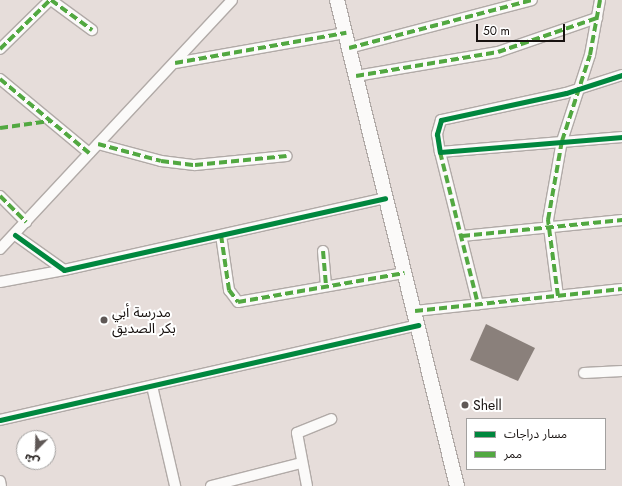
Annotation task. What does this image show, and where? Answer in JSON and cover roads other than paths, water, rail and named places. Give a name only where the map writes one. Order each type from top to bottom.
[{"type":"main road","points":[[337,0],[457,486]]},
{"type":"street","points":[[0,49],[51,0],[92,30]]},
{"type":"street","points":[[0,249],[15,235],[232,0]]},
{"type":"street","points":[[349,48],[485,15],[532,0]]},
{"type":"street","points":[[558,296],[549,227],[562,141],[597,18],[600,0]]},
{"type":"street","points":[[356,76],[498,52],[597,18]]},
{"type":"street","points":[[175,63],[346,33]]},
{"type":"street","points":[[478,304],[440,152],[437,134],[441,120],[577,90],[622,75]]},
{"type":"street","points":[[0,80],[89,154]]},
{"type":"street","points":[[440,152],[622,137]]},
{"type":"street","points":[[98,144],[161,161],[195,165],[287,156]]},
{"type":"street","points":[[0,196],[26,222]]},
{"type":"street","points":[[0,282],[64,270],[385,198]]},
{"type":"street","points":[[462,236],[622,220]]},
{"type":"street","points":[[15,235],[64,270]]},
{"type":"street","points":[[221,235],[229,290],[238,302],[404,273]]},
{"type":"street","points":[[323,251],[326,286]]},
{"type":"street","points":[[0,420],[152,386],[416,318],[478,304],[622,290]]},
{"type":"street","points":[[584,373],[622,371]]},
{"type":"street","points":[[152,386],[175,486]]},
{"type":"street","points":[[307,486],[301,463],[297,433],[331,419]]},
{"type":"street","points":[[210,486],[301,463]]},
{"type":"street","points":[[0,481],[1,486]]},
{"type":"place","name":"مدرسة أبي بكر الصديق","points":[[104,320]]},
{"type":"place","name":"Shell","points":[[465,405]]}]
